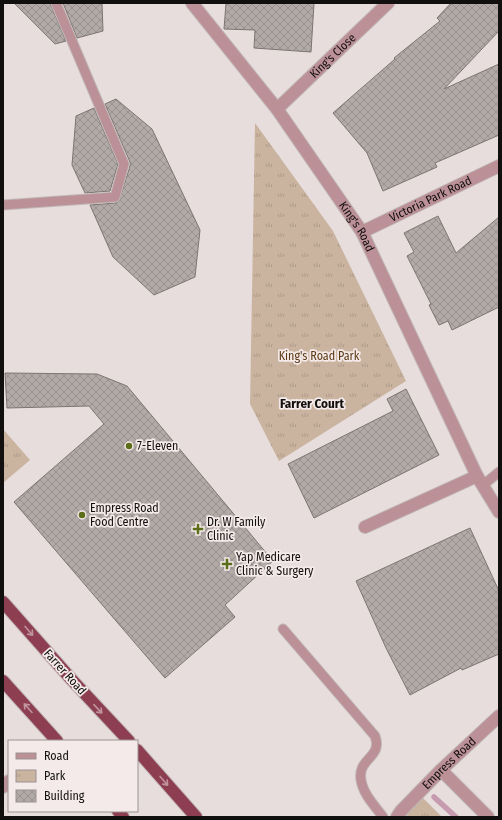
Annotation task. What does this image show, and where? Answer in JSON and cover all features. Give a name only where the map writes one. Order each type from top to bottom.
[{"type":"highway","name":"Farrer Road","points":[[3,602],[72,680],[128,740]]},
{"type":"highway","points":[[3,681],[52,739]]},
{"type":"highway","points":[[138,751],[196,817]]},
{"type":"street","name":"King's Road","points":[[192,3],[277,109],[362,232],[480,481],[499,512]]},
{"type":"street","name":"King's Close","points":[[277,109],[388,3]]},
{"type":"street","name":"Victoria Park Road","points":[[362,232],[499,166]]},
{"type":"street","points":[[365,527],[480,481]]},
{"type":"street","name":"Empress Road","points":[[388,817],[399,814],[441,770],[499,716]]},
{"type":"street","points":[[441,770],[488,817]]},
{"type":"lane","points":[[3,205],[115,197],[124,164],[56,3]]},
{"type":"lane","points":[[480,481],[499,472]]},
{"type":"lane","points":[[283,629],[375,736],[378,743],[376,751],[364,764],[360,779],[363,789],[383,817]]},
{"type":"green space","name":"King's Road Park","points":[[255,123],[333,231],[406,381],[279,461],[250,404]]},
{"type":"green space","points":[[3,429],[30,460],[3,483]]},
{"type":"green space","points":[[421,796],[442,817],[404,817]]},
{"type":"building","points":[[14,3],[50,3],[66,41],[55,44]]},
{"type":"building","points":[[63,3],[102,3],[103,31],[77,38]]},
{"type":"building","points":[[226,3],[314,3],[311,52],[254,48],[255,30],[224,29]]},
{"type":"building","points":[[451,3],[499,3],[499,31],[444,89],[499,64],[499,135],[435,163],[437,167],[383,191],[367,153],[333,113],[395,59],[394,58],[440,21],[437,18]]},
{"type":"building","points":[[116,99],[152,129],[200,230],[195,277],[154,295],[113,257],[90,205],[115,203],[119,201],[130,166],[130,162],[105,104]]},
{"type":"building","points":[[94,108],[118,164],[110,191],[85,193],[72,165],[76,116]]},
{"type":"building","points":[[438,216],[456,253],[499,217],[499,307],[452,330],[448,321],[439,325],[429,305],[431,304],[407,256],[414,252],[404,233]]},
{"type":"building","points":[[5,373],[97,374],[127,386],[273,561],[225,605],[235,617],[165,678],[14,502],[104,424],[89,406],[7,408]]},
{"type":"building","points":[[406,389],[439,455],[314,518],[288,464],[393,411],[387,399]]},
{"type":"building","points":[[470,528],[499,591],[499,654],[462,670],[461,668],[410,695],[386,648],[356,581]]},
{"type":"waterway","points":[[434,797],[456,817]]},
{"type":"place","name":"7-Eleven","points":[[129,446]]},
{"type":"place","name":"Empress Road Food Centre","points":[[82,515]]},
{"type":"place","name":"Dr. W Family Clinic","points":[[198,529]]},
{"type":"place","name":"Yap Medicare Clinic & Surgery","points":[[227,564]]},
{"type":"district","name":"Farrer Court","points":[[312,403]]}]
